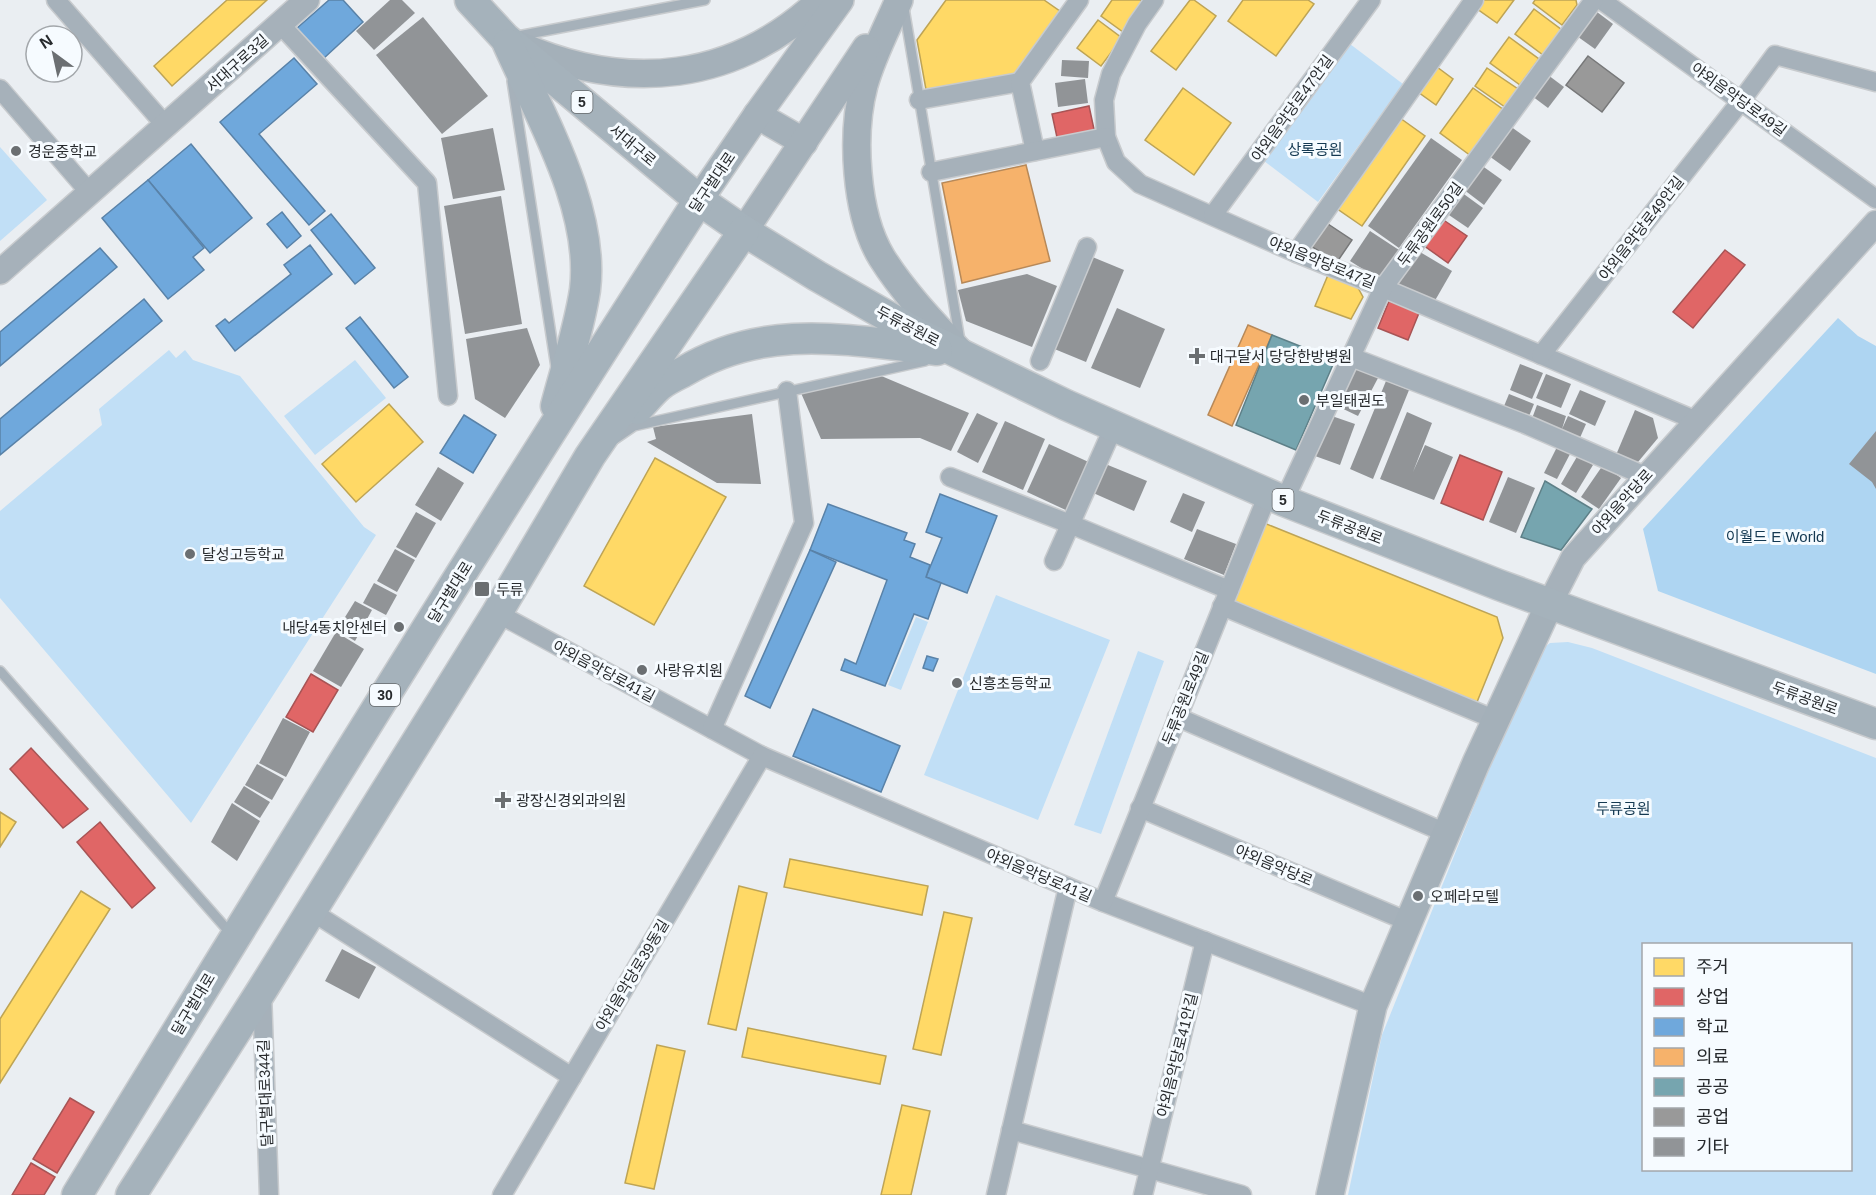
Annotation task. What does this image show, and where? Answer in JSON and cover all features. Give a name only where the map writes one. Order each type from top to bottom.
[{"type":"main road","name":"서대구로","points":[[470,0],[505,38],[710,206]]},
{"type":"main road","points":[[505,38],[542,55],[573,64],[628,73],[672,73],[733,58],[791,26],[821,0]]},
{"type":"main road","name":"달구벌대로","points":[[77,1195],[234,937],[548,433],[710,206],[757,115],[840,0]]},
{"type":"main road","points":[[131,1195],[497,614],[590,456],[901,0]]},
{"type":"main road","points":[[901,0],[864,84],[856,146],[860,195],[881,257],[924,314],[962,354]]},
{"type":"main road","points":[[505,38],[563,165],[581,220],[585,254],[585,288],[579,322],[548,433]]},
{"type":"main road","points":[[757,115],[804,142]]},
{"type":"main road","name":"두류공원로","points":[[710,206],[744,231],[817,276],[915,332],[1066,405],[1276,497],[1550,603],[1876,724]]},
{"type":"main road","points":[[590,456],[660,385],[709,357],[740,346],[781,339],[817,337],[962,354]]},
{"type":"main road","name":"야외음악당로","points":[[1330,1195],[1373,1006],[1446,833],[1550,603]]},
{"type":"street","points":[[56,0],[166,126]]},
{"type":"street","name":"서대구로3길","points":[[0,272],[307,0]]},
{"type":"street","points":[[919,100],[1020,82],[1079,0]]},
{"type":"street","name":"야외음악당로47길","points":[[1154,0],[1137,24],[1111,74],[1104,100],[1106,137],[1116,162],[1140,184],[1296,253],[1697,421]]},
{"type":"street","name":"야외음악당로47안길","points":[[1213,215],[1371,0]]},
{"type":"street","points":[[1296,253],[1473,0]]},
{"type":"street","name":"두류공원로50길","points":[[1276,497],[1351,357],[1383,288],[1594,0]]},
{"type":"street","name":"야외음악당로49길","points":[[1601,0],[1876,199]]},
{"type":"street","points":[[280,24],[427,183],[448,396]]},
{"type":"street","points":[[1741,101],[1775,56],[1876,82]]},
{"type":"street","points":[[1020,82],[1035,152]]},
{"type":"street","points":[[0,88],[90,193]]},
{"type":"street","name":"야외음악당로49안길","points":[[1541,355],[1741,101]]},
{"type":"street","points":[[931,172],[1106,137]]},
{"type":"street","name":"야외음악당로","points":[[1550,603],[1573,558],[1876,223]]},
{"type":"street","points":[[1040,361],[1087,247]]},
{"type":"street","points":[[1351,357],[1525,424],[1645,476]]},
{"type":"street","points":[[712,729],[804,523],[787,391]]},
{"type":"street","points":[[1054,561],[1114,426]]},
{"type":"street","points":[[950,477],[1070,524],[1225,598],[1496,720]]},
{"type":"street","name":"두류공원로49길","points":[[1103,902],[1225,598],[1276,497]]},
{"type":"street","name":"야외음악당로41길","points":[[497,614],[762,756],[1103,902],[1373,1006]]},
{"type":"street","points":[[1177,717],[1446,833]]},
{"type":"street","name":"야외음악당로39동길","points":[[502,1195],[762,756]]},
{"type":"street","name":"야외음악당로","points":[[1140,808],[1409,922]]},
{"type":"street","points":[[996,1195],[1068,887]]},
{"type":"street","points":[[311,911],[572,1077]]},
{"type":"street","name":"야외음악당로41안길","points":[[1143,1195],[1205,942]]},
{"type":"street","name":"달구벌대로344길","points":[[262,990],[269,1195]]},
{"type":"street","points":[[1011,1130],[1242,1195]]},
{"type":"lane","points":[[560,390],[505,38],[705,0]]},
{"type":"lane","points":[[590,456],[634,426],[962,354],[901,0]]},
{"type":"lane","points":[[0,671],[234,937]]},
{"type":"green space","name":"상록공원","points":[[1350,44],[1403,84],[1318,202],[1264,161]]},
{"type":"green space","points":[[0,147],[47,200],[0,241]]},
{"type":"green space","name":"이월드 E World","points":[[1838,318],[1858,336],[1876,346],[1876,674],[1658,591],[1643,529]]},
{"type":"green space","points":[[169,350],[176,358],[185,350],[193,360],[240,376],[364,527],[376,535],[191,823],[0,598],[0,511],[102,425],[99,409]]},
{"type":"green space","points":[[355,360],[386,398],[315,455],[284,416]]},
{"type":"green space","points":[[996,595],[1110,640],[1038,820],[924,775]]},
{"type":"green space","points":[[916,617],[928,622],[901,690],[888,685]]},
{"type":"green space","name":"두류공원","points":[[1568,642],[1592,648],[1876,758],[1876,1195],[1348,1195],[1382,1035],[1538,652],[1550,643]]},
{"type":"green space","points":[[1138,651],[1164,661],[1101,834],[1074,825]]},
{"type":"building: 주거","points":[[227,0],[267,0],[172,86],[154,66]]},
{"type":"building: 주거","points":[[946,0],[1044,0],[1064,14],[1013,79],[927,95],[917,40]]},
{"type":"building: 주거","points":[[1112,0],[1140,0],[1144,3],[1123,32],[1101,16]]},
{"type":"building: 주거","points":[[1190,0],[1194,0],[1216,16],[1176,70],[1151,51]]},
{"type":"building: 주거","points":[[1243,0],[1308,0],[1314,4],[1276,56],[1228,21]]},
{"type":"building: 주거","points":[[1478,0],[1514,0],[1497,23],[1473,6]]},
{"type":"building: 주거","points":[[1535,0],[1576,0],[1577,5],[1562,25],[1533,3]]},
{"type":"building: 주거","points":[[1534,9],[1562,30],[1543,55],[1515,34]]},
{"type":"building: 주거","points":[[1098,20],[1122,38],[1101,66],[1077,48]]},
{"type":"building: 주거","points":[[1509,37],[1539,59],[1520,85],[1490,63]]},
{"type":"building: 주거","points":[[1437,67],[1453,79],[1436,105],[1418,92]]},
{"type":"building: 주거","points":[[1487,68],[1518,89],[1505,107],[1475,86]]},
{"type":"building: 주거","points":[[1183,88],[1231,123],[1194,175],[1145,140]]},
{"type":"building: 주거","points":[[1473,88],[1504,110],[1471,156],[1440,133]]},
{"type":"building: 주거","points":[[1400,118],[1425,136],[1362,226],[1336,208]]},
{"type":"building: 주거","points":[[1328,275],[1357,286],[1363,297],[1351,319],[1315,306]]},
{"type":"building: 주거","points":[[389,404],[423,442],[356,502],[322,464]]},
{"type":"building: 주거","points":[[655,458],[726,497],[654,625],[584,586]]},
{"type":"building: 주거","points":[[1264,523],[1497,617],[1503,638],[1477,702],[1222,606]]},
{"type":"building: 주거","points":[[0,812],[16,822],[0,847]]},
{"type":"building: 주거","points":[[790,859],[928,886],[922,915],[784,887]]},
{"type":"building: 주거","points":[[739,886],[767,893],[736,1030],[708,1024]]},
{"type":"building: 주거","points":[[81,891],[110,909],[0,1083],[0,1019]]},
{"type":"building: 주거","points":[[944,912],[972,918],[941,1055],[913,1049]]},
{"type":"building: 주거","points":[[748,1028],[886,1056],[880,1084],[742,1057]]},
{"type":"building: 주거","points":[[657,1045],[685,1051],[654,1189],[625,1183]]},
{"type":"building: 주거","points":[[902,1105],[930,1111],[911,1195],[881,1195]]},
{"type":"building: 상업","points":[[1089,106],[1095,134],[1058,142],[1052,114]]},
{"type":"building: 상업","points":[[1442,219],[1467,236],[1448,263],[1423,245]]},
{"type":"building: 상업","points":[[1725,250],[1745,265],[1693,328],[1673,312]]},
{"type":"building: 상업","points":[[1389,301],[1419,313],[1408,340],[1378,328]]},
{"type":"building: 상업","points":[[1460,455],[1502,472],[1483,520],[1441,503]]},
{"type":"building: 상업","points":[[311,674],[338,690],[313,732],[286,717]]},
{"type":"building: 상업","points":[[31,748],[88,809],[63,828],[10,769]]},
{"type":"building: 상업","points":[[100,822],[155,888],[132,908],[77,842]]},
{"type":"building: 상업","points":[[70,1098],[94,1112],[57,1173],[33,1159]]},
{"type":"building: 상업","points":[[31,1163],[55,1177],[44,1195],[12,1195]]},
{"type":"building: 학교","points":[[329,0],[343,0],[363,22],[323,59],[296,29]]},
{"type":"building: 학교","points":[[294,58],[317,84],[259,134],[325,211],[309,225],[220,122]]},
{"type":"building: 학교","points":[[191,144],[252,218],[210,253],[148,180]]},
{"type":"building: 학교","points":[[148,180],[204,248],[193,257],[204,270],[168,299],[102,218]]},
{"type":"building: 학교","points":[[282,212],[301,236],[287,248],[267,224]]},
{"type":"building: 학교","points":[[331,214],[375,268],[355,284],[311,230]]},
{"type":"building: 학교","points":[[310,245],[332,274],[235,351],[216,326],[225,319],[229,323],[291,274],[284,265]]},
{"type":"building: 학교","points":[[100,248],[117,267],[0,366],[0,332]]},
{"type":"building: 학교","points":[[144,299],[162,321],[0,455],[0,419]]},
{"type":"building: 학교","points":[[360,317],[408,377],[394,388],[346,328]]},
{"type":"building: 학교","points":[[464,415],[496,435],[473,473],[440,453]]},
{"type":"building: 학교","points":[[940,494],[997,516],[967,593],[926,577],[942,538],[926,532]]},
{"type":"building: 학교","points":[[828,504],[907,533],[904,540],[915,544],[910,557],[930,565],[926,577],[941,583],[928,619],[914,614],[885,686],[841,670],[845,659],[856,664],[887,580],[810,550]]},
{"type":"building: 학교","points":[[810,550],[836,562],[770,708],[745,696]]},
{"type":"building: 학교","points":[[927,656],[938,659],[933,671],[923,668]]},
{"type":"building: 학교","points":[[813,709],[900,746],[881,792],[793,756]]},
{"type":"building: 의료","points":[[1026,165],[1050,261],[962,283],[942,183]]},
{"type":"building: 의료","points":[[1248,325],[1272,335],[1232,426],[1208,415]]},
{"type":"building: 공공","points":[[1272,335],[1335,360],[1296,450],[1236,425]]},
{"type":"building: 공공","points":[[1545,481],[1592,509],[1561,550],[1521,537]]},
{"type":"building: 공업","points":[[1588,56],[1624,83],[1602,112],[1566,85]]},
{"type":"building: 공업","points":[[1325,222],[1352,240],[1337,262],[1309,245]]},
{"type":"building: 기타","points":[[390,0],[402,0],[415,13],[374,50],[356,31]]},
{"type":"building: 기타","points":[[1593,9],[1613,24],[1595,49],[1574,34]]},
{"type":"building: 기타","points":[[423,17],[488,96],[442,134],[376,55]]},
{"type":"building: 기타","points":[[1062,60],[1089,61],[1088,78],[1061,76]]},
{"type":"building: 기타","points":[[1548,75],[1564,87],[1548,108],[1532,96]]},
{"type":"building: 기타","points":[[1085,79],[1088,103],[1058,107],[1055,83]]},
{"type":"building: 기타","points":[[1510,126],[1531,141],[1510,171],[1489,156]]},
{"type":"building: 기타","points":[[493,128],[505,190],[453,199],[441,138]]},
{"type":"building: 기타","points":[[1431,138],[1462,160],[1399,248],[1368,226]]},
{"type":"building: 기타","points":[[1481,165],[1502,180],[1484,205],[1463,189]]},
{"type":"building: 기타","points":[[1461,192],[1483,208],[1468,228],[1446,213]]},
{"type":"building: 기타","points":[[501,196],[522,324],[465,334],[444,206]]},
{"type":"building: 기타","points":[[1370,231],[1399,250],[1380,280],[1350,261]]},
{"type":"building: 기타","points":[[1420,252],[1452,271],[1433,304],[1393,284]]},
{"type":"building: 기타","points":[[1090,256],[1124,270],[1086,362],[1052,348]]},
{"type":"building: 기타","points":[[1027,274],[1057,286],[1032,347],[966,321],[958,290]]},
{"type":"building: 기타","points":[[1117,308],[1165,329],[1140,388],[1091,368]]},
{"type":"building: 기타","points":[[527,328],[540,365],[505,418],[475,399],[466,339]]},
{"type":"building: 기타","points":[[1520,364],[1543,373],[1532,399],[1510,390]]},
{"type":"building: 기타","points":[[1354,367],[1378,378],[1358,416],[1335,405]]},
{"type":"building: 기타","points":[[1546,374],[1571,384],[1561,408],[1536,398]]},
{"type":"building: 기타","points":[[879,375],[969,413],[951,451],[920,438],[821,439],[801,393]]},
{"type":"building: 기타","points":[[1386,381],[1409,390],[1373,479],[1350,469]]},
{"type":"building: 기타","points":[[1580,390],[1606,401],[1595,426],[1569,414]]},
{"type":"building: 기타","points":[[1509,394],[1534,404],[1527,421],[1502,411]]},
{"type":"building: 기타","points":[[1537,405],[1566,416],[1562,429],[1568,416],[1586,424],[1579,440],[1530,424]]},
{"type":"building: 기타","points":[[1635,410],[1653,418],[1658,438],[1638,462],[1616,455]]},
{"type":"building: 기타","points":[[1407,412],[1432,423],[1413,472],[1425,445],[1453,457],[1434,500],[1380,479]]},
{"type":"building: 기타","points":[[977,413],[998,423],[978,463],[957,452]]},
{"type":"building: 기타","points":[[752,414],[761,484],[717,483],[647,442],[656,439],[653,427]]},
{"type":"building: 기타","points":[[1329,415],[1355,424],[1340,465],[1315,456]]},
{"type":"building: 기타","points":[[1005,421],[1045,439],[1023,490],[982,472]]},
{"type":"building: 기타","points":[[1876,431],[1876,489],[1872,482],[1849,464]]},
{"type":"building: 기타","points":[[1049,444],[1093,464],[1070,512],[1027,492]]},
{"type":"building: 기타","points":[[1557,447],[1570,454],[1557,479],[1544,473]]},
{"type":"building: 기타","points":[[1578,455],[1593,465],[1576,493],[1561,484]]},
{"type":"building: 기타","points":[[1103,463],[1147,481],[1134,511],[1091,492]]},
{"type":"building: 기타","points":[[1603,465],[1621,478],[1599,509],[1581,497]]},
{"type":"building: 기타","points":[[438,467],[464,483],[441,521],[415,505]]},
{"type":"building: 기타","points":[[1508,477],[1535,488],[1516,533],[1489,522]]},
{"type":"building: 기타","points":[[1183,493],[1205,502],[1192,532],[1170,522]]},
{"type":"building: 기타","points":[[416,512],[436,523],[416,558],[396,547]]},
{"type":"building: 기타","points":[[1197,529],[1236,544],[1224,575],[1184,559]]},
{"type":"building: 기타","points":[[395,549],[415,560],[397,592],[377,581]]},
{"type":"building: 기타","points":[[374,583],[397,595],[386,615],[363,603]]},
{"type":"building: 기타","points":[[355,601],[372,610],[355,641],[337,630]]},
{"type":"building: 기타","points":[[336,632],[364,649],[341,687],[313,671]]},
{"type":"building: 기타","points":[[283,718],[310,732],[286,777],[259,763]]},
{"type":"building: 기타","points":[[257,764],[284,779],[272,800],[245,785]]},
{"type":"building: 기타","points":[[244,786],[270,802],[260,818],[234,802]]},
{"type":"building: 기타","points":[[232,803],[260,821],[237,861],[211,842]]},
{"type":"building: 기타","points":[[342,949],[376,967],[359,999],[325,981]]},
{"type":"place","name":"경운중학교","points":[[16,151]]},
{"type":"place","name":"대구달서 당당한방병원","points":[[1197,356]]},
{"type":"place","name":"부일태권도","points":[[1304,400]]},
{"type":"place","name":"달성고등학교","points":[[190,554]]},
{"type":"place","name":"두류","points":[[482,589]]},
{"type":"place","name":"내당4동치안센터","points":[[399,627]]},
{"type":"place","name":"사랑유치원","points":[[642,670]]},
{"type":"place","name":"신흥초등학교","points":[[957,683]]},
{"type":"place","name":"광장신경외과의원","points":[[503,800]]},
{"type":"place","name":"오페라모텔","points":[[1418,896]]}]
